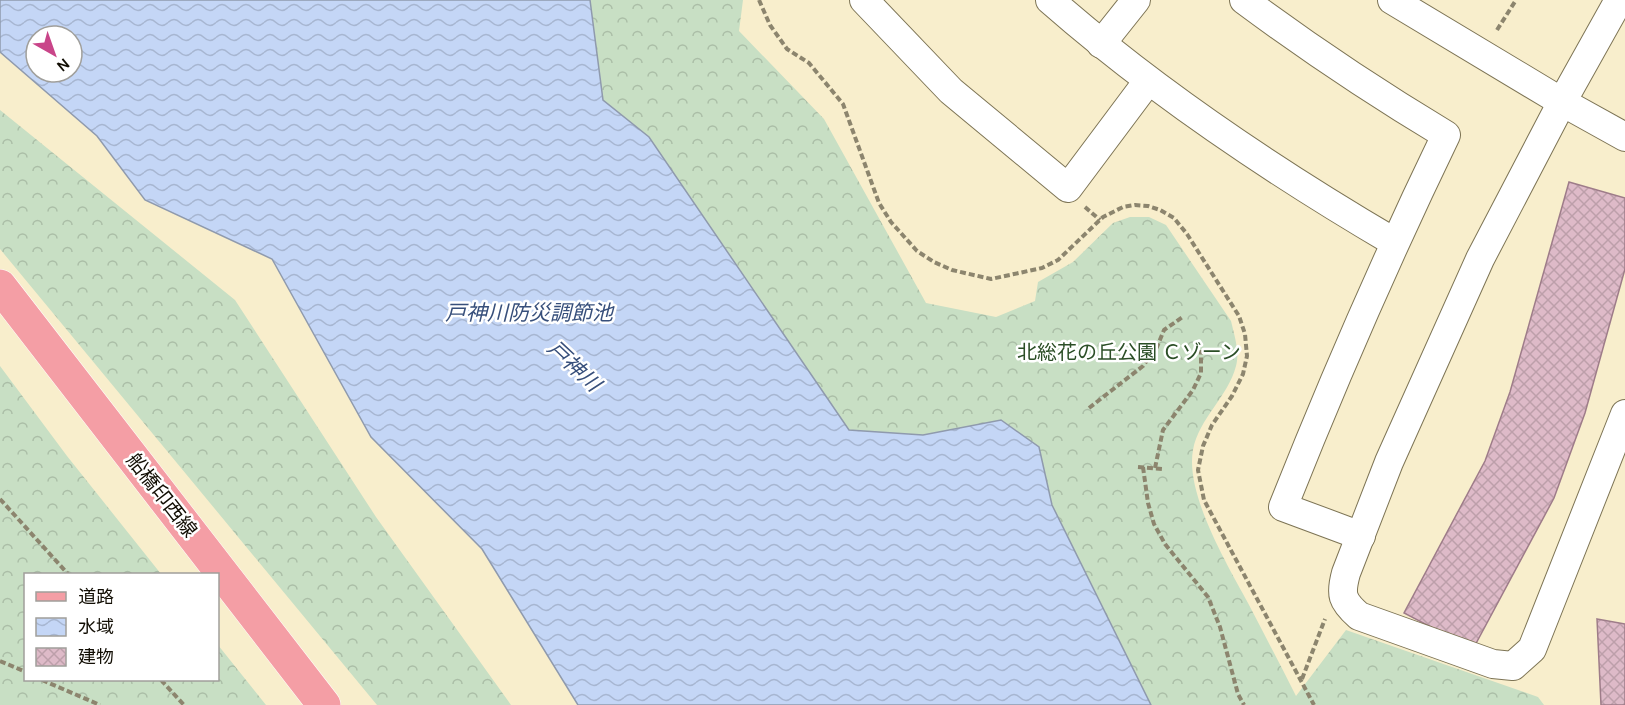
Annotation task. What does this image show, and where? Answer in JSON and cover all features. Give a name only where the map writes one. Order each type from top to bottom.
[{"type":"main road","name":"船橋印西線","points":[[0,286],[324,705]]},
{"type":"street","points":[[864,0],[951,91],[1068,188],[1148,81]]},
{"type":"street","points":[[1050,0],[1148,81],[1285,177],[1394,242]]},
{"type":"street","points":[[1101,44],[1136,0]]},
{"type":"street","points":[[1392,0],[1625,137]]},
{"type":"street","points":[[1619,0],[1562,102],[1480,259],[1389,462],[1342,590],[1345,601],[1359,616],[1493,664],[1513,666],[1532,649],[1625,414]]},
{"type":"street","points":[[1261,5],[1365,86],[1446,135],[1394,242],[1336,374],[1282,507],[1361,536]]},
{"type":"path","points":[[759,0],[770,25],[787,50],[809,63],[843,105],[879,203],[891,222],[917,251],[934,262],[952,270],[991,279],[1042,268],[1058,260],[1103,217],[1123,207],[1135,205],[1160,210],[1174,218],[1181,226],[1239,316],[1245,334],[1247,356],[1232,396],[1212,425],[1203,446],[1198,470],[1204,500],[1314,705]]},
{"type":"path","points":[[1482,53],[1516,0]]},
{"type":"path","points":[[1089,408],[1143,366],[1157,347],[1164,330],[1184,316]]},
{"type":"path","points":[[1155,468],[1163,430],[1193,390],[1201,373],[1202,350]]},
{"type":"path","points":[[1162,469],[1141,467],[1154,524],[1165,544],[1208,597],[1220,627],[1238,694],[1244,705]]},
{"type":"path","points":[[0,499],[67,573]]},
{"type":"path","points":[[1301,680],[1325,618],[1342,590]]},
{"type":"path","points":[[0,661],[24,671]]},
{"type":"path","points":[[44,681],[100,705]]},
{"type":"path","points":[[162,681],[184,705]]},
{"type":"green space","name":"北総花の丘公園 Ｃゾーン","points":[[590,0],[743,0],[739,31],[824,119],[926,303],[996,317],[1035,301],[1038,282],[1073,262],[1113,223],[1130,217],[1149,217],[1166,225],[1231,321],[1237,349],[1236,366],[1227,388],[1196,438],[1192,468],[1195,487],[1219,549],[1296,696],[1346,630],[1538,697],[1544,705],[1151,705],[1052,505],[1039,447],[1001,420],[923,436],[849,430],[649,137],[603,100]]},
{"type":"green space","points":[[0,110],[235,300],[376,517],[511,705],[377,705],[0,249]]},
{"type":"green space","points":[[0,366],[67,456],[160,573],[24,573],[24,681],[219,681],[219,646],[266,705],[0,705]]},
{"type":"water","name":"戸神川防災調節池","points":[[0,0],[590,0],[603,100],[649,137],[849,430],[923,435],[1001,420],[1039,447],[1052,505],[1151,705],[578,705],[482,549],[371,437],[272,259],[145,200],[97,136],[37,84],[84,84],[84,24],[24,24],[24,73],[0,52]]},
{"type":"building","points":[[1569,182],[1625,198],[1625,269],[1585,413],[1554,498],[1473,649],[1404,613],[1485,461],[1510,392]]},
{"type":"building","points":[[1597,619],[1625,624],[1625,705],[1601,705]]},
{"type":"water label","name":"戸神川","points":[[574,366]]}]
